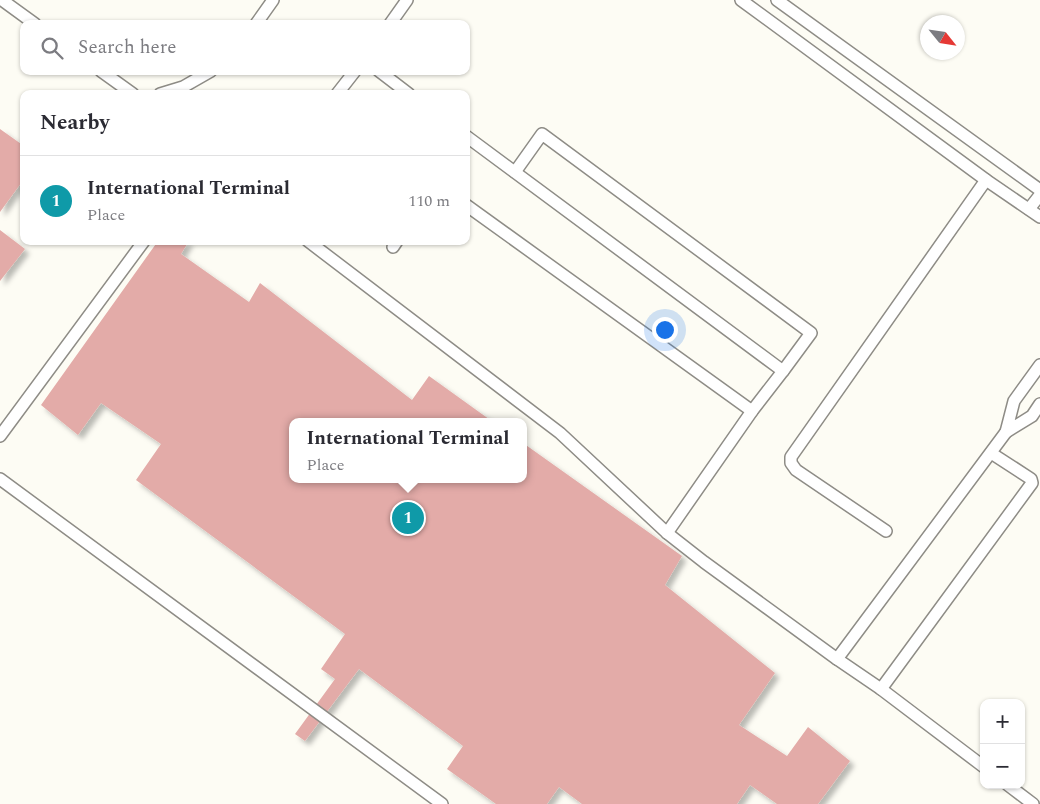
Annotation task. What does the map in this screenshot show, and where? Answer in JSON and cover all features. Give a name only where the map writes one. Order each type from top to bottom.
[{"type":"lane","points":[[2,0],[30,20]]},
{"type":"lane","points":[[259,20],[273,0]]},
{"type":"lane","points":[[393,20],[407,0]]},
{"type":"lane","points":[[741,0],[986,180],[1040,217]]},
{"type":"lane","points":[[777,0],[1040,190]]},
{"type":"lane","points":[[107,75],[127,90]]},
{"type":"lane","points":[[173,90],[183,87],[204,75]]},
{"type":"lane","points":[[340,90],[352,75]]},
{"type":"lane","points":[[384,75],[404,90]]},
{"type":"lane","points":[[392,90],[396,84]]},
{"type":"lane","points":[[515,172],[542,134],[811,333],[752,411],[667,533]]},
{"type":"lane","points":[[470,139],[783,371]]},
{"type":"lane","points":[[886,531],[796,470],[791,463],[791,457],[986,180]]},
{"type":"lane","points":[[1029,209],[1040,195]]},
{"type":"lane","points":[[470,208],[752,411]]},
{"type":"lane","points":[[0,436],[141,245]]},
{"type":"lane","points":[[313,245],[560,433],[667,533],[704,562],[881,689],[980,764]]},
{"type":"lane","points":[[837,659],[1006,432],[1014,401],[1040,365]]},
{"type":"lane","points":[[1006,432],[1032,416],[1040,404]]},
{"type":"lane","points":[[881,689],[1032,483],[1035,476],[991,453]]},
{"type":"lane","points":[[0,479],[442,804]]},
{"type":"lane","points":[[1013,789],[1033,804]]},
{"type":"building","points":[[0,129],[20,143],[20,184],[0,212]]},
{"type":"building","points":[[0,230],[25,249],[0,281]]},
{"type":"building","points":[[155,245],[187,245],[181,254],[249,302],[260,283],[412,400],[429,376],[487,418],[289,418],[289,483],[527,483],[527,446],[682,556],[665,585],[775,673],[739,725],[787,756],[808,727],[850,761],[818,804],[777,804],[750,785],[737,804],[582,804],[559,787],[547,804],[496,804],[447,769],[463,746],[359,669],[305,741],[295,734],[335,679],[321,669],[345,634],[136,480],[161,444],[101,403],[78,435],[41,405]]},
{"type":"place","name":"International Terminal","points":[[408,518]]}]
